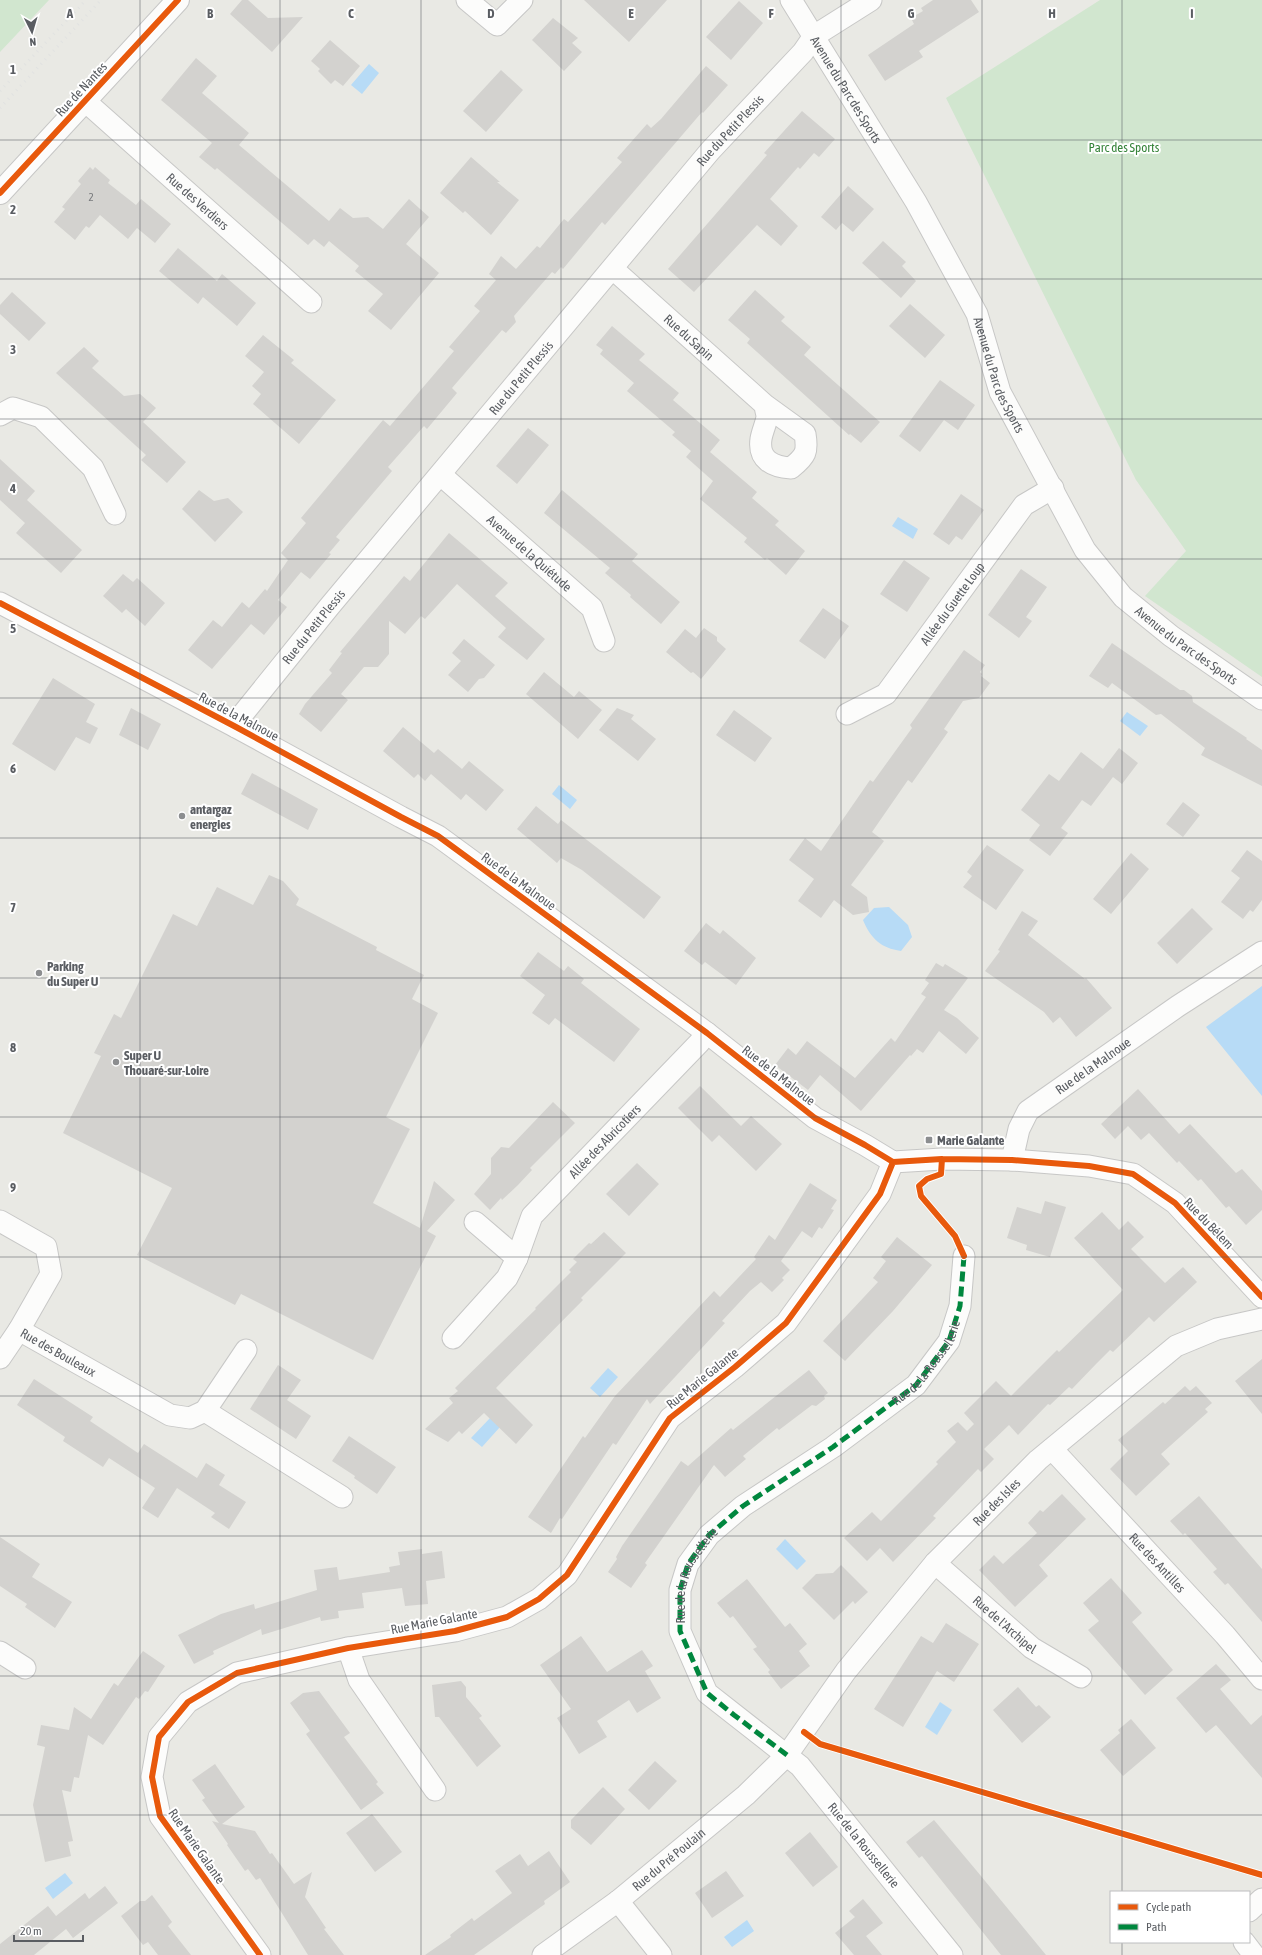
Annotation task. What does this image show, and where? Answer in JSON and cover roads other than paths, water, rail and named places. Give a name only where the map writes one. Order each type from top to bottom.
[{"type":"street","name":"Rue de Nantes","points":[[0,193],[178,0]]},
{"type":"street","points":[[467,0],[497,25],[522,0]]},
{"type":"street","name":"Avenue du Parc des Sports","points":[[791,0],[916,202],[977,314],[1000,392],[1085,550],[1123,597],[1171,636],[1262,699]]},
{"type":"street","points":[[814,36],[871,0]]},
{"type":"street","name":"Rue du Petit Plessis","points":[[236,727],[242,715],[329,607],[710,152],[802,52],[814,36]]},
{"type":"street","name":"Rue des Verdiers","points":[[85,101],[311,302]]},
{"type":"street","name":"Rue du Sapin","points":[[613,269],[765,405]]},
{"type":"street","points":[[0,415],[13,408],[41,417],[93,468],[115,514]]},
{"type":"street","name":"Avenue de la Quiétude","points":[[441,475],[592,608],[604,641]]},
{"type":"street","name":"Allée du Guette Loup","points":[[847,714],[886,694],[1024,505],[1053,488]]},
{"type":"street","name":"Rue de la Malnoue","points":[[0,603],[236,727],[400,817],[438,836],[707,1033],[815,1118],[893,1162]]},
{"type":"street","name":"Rue de la Malnoue","points":[[1012,1160],[1019,1129],[1028,1111],[1178,1006],[1262,952]]},
{"type":"street","name":"Allée des Abricotiers","points":[[453,1338],[507,1278],[517,1258],[532,1216],[707,1033]]},
{"type":"street","points":[[893,1162],[942,1159],[1012,1160]]},
{"type":"street","name":"Rue du Bélem","points":[[1012,1160],[1089,1166],[1133,1174],[1175,1203],[1262,1297]]},
{"type":"street","name":"Rue Marie Galante","points":[[260,1955],[160,1816],[152,1777],[159,1737],[188,1702],[237,1673],[348,1648],[456,1631],[507,1617],[539,1599],[567,1574],[670,1418],[735,1367],[786,1323],[880,1194],[893,1162]]},
{"type":"street","name":"Rue des Bouleaux","points":[[0,1221],[46,1247],[51,1274],[19,1330],[170,1415],[190,1418],[205,1411]]},
{"type":"street","points":[[475,1222],[517,1258]]},
{"type":"street","name":"Rue de la Roussellerie","points":[[952,1955],[800,1766],[734,1716],[707,1693],[680,1631],[680,1590],[688,1564],[710,1536],[742,1506],[833,1447],[916,1385],[949,1341],[960,1306],[964,1256]]},
{"type":"street","name":"Rue des Isles","points":[[787,1755],[846,1671],[935,1563],[1052,1448],[1176,1346],[1217,1329],[1262,1319]]},
{"type":"street","points":[[0,1358],[19,1330]]},
{"type":"street","points":[[246,1350],[205,1411],[342,1497]]},
{"type":"street","name":"Rue des Antilles","points":[[1052,1448],[1225,1635],[1262,1679]]},
{"type":"street","name":"Rue de l'Archipel","points":[[935,1563],[1032,1648],[1081,1677]]},
{"type":"street","points":[[348,1648],[359,1680],[435,1790]]},
{"type":"street","points":[[0,1652],[25,1668]]},
{"type":"street","name":"Rue du Pré Poulain","points":[[543,1955],[618,1901],[746,1795],[787,1755]]},
{"type":"street","points":[[1250,1910],[1262,1899]]},
{"type":"street","points":[[618,1901],[661,1955]]},
{"type":"street","points":[[1245,1943],[1254,1955]]},
{"type":"water","points":[[369,64],[379,73],[362,94],[351,85]]},
{"type":"water","points":[[898,517],[918,529],[913,539],[892,526]]},
{"type":"water","points":[[1127,712],[1148,726],[1140,736],[1120,721]]},
{"type":"water","points":[[559,785],[577,800],[570,809],[552,794]]},
{"type":"water","points":[[889,907],[908,925],[912,937],[901,951],[888,948],[878,942],[866,927],[863,920],[874,908]]},
{"type":"water","points":[[1262,986],[1262,1096],[1206,1027]]},
{"type":"water","points":[[608,1368],[618,1377],[600,1397],[590,1388]]},
{"type":"water","points":[[490,1418],[500,1427],[482,1447],[471,1438]]},
{"type":"water","points":[[785,1539],[806,1561],[797,1570],[776,1549]]},
{"type":"water","points":[[940,1702],[952,1710],[937,1735],[925,1727]]},
{"type":"water","points":[[65,1873],[73,1883],[53,1899],[45,1888]]},
{"type":"water","points":[[747,1920],[754,1931],[732,1947],[724,1937]]},
{"type":"railway","points":[[0,91],[86,0]]},
{"type":"railway","points":[[0,108],[101,0]]},
{"type":"place","name":"antargaz energies","points":[[182,816]]},
{"type":"place","name":"Parking du Super U","points":[[39,973]]},
{"type":"place","name":"Super U Thouaré-sur-Loire","points":[[116,1062]]},
{"type":"place","name":"Marie Galante","points":[[929,1140]]},
{"type":"park label","name":"Parc des Sports","points":[[1124,147]]}]
